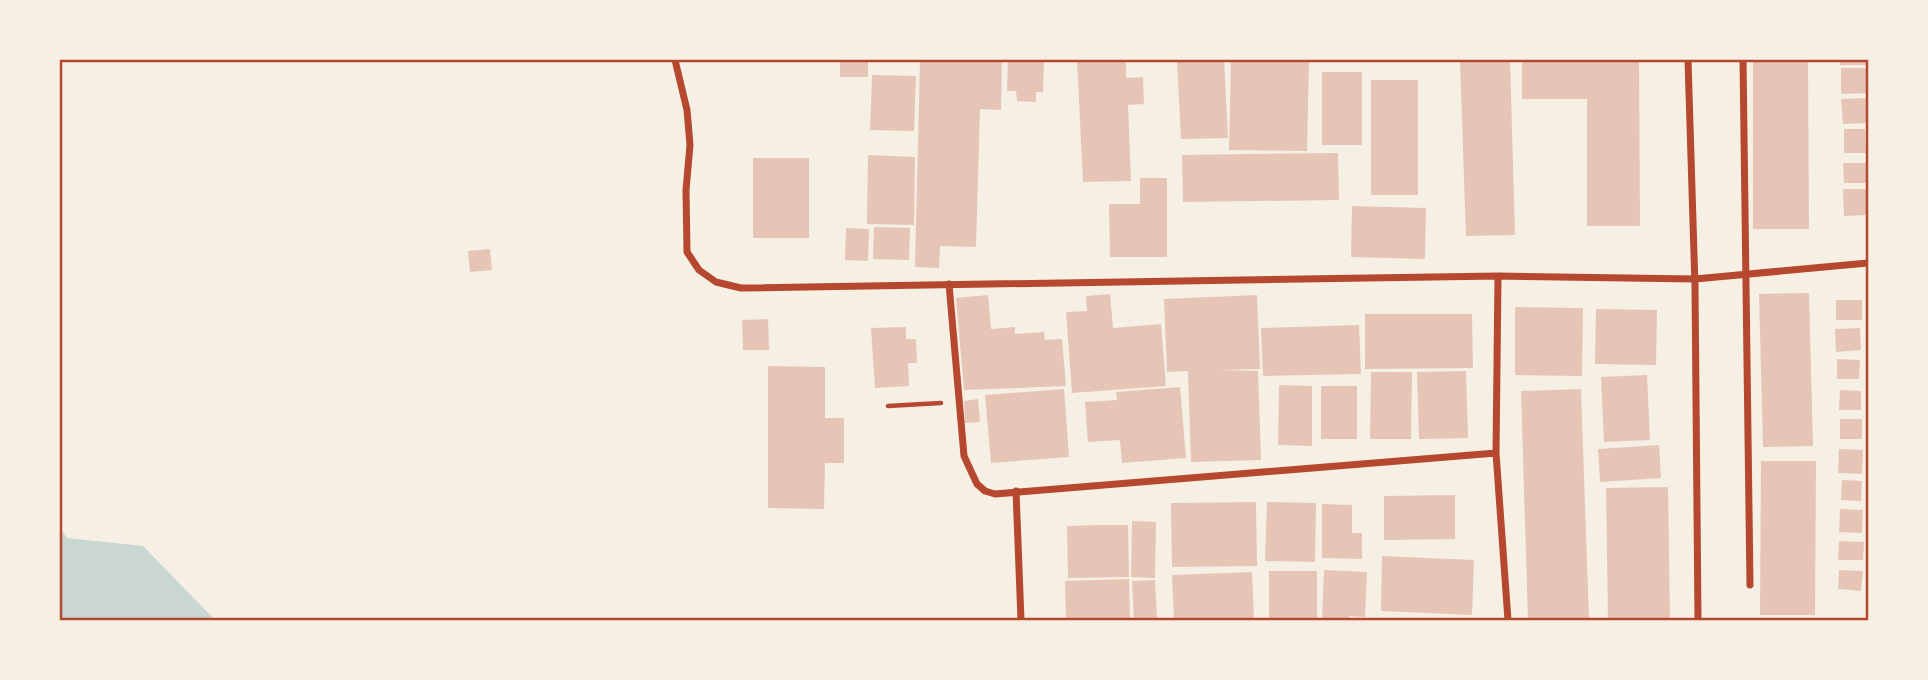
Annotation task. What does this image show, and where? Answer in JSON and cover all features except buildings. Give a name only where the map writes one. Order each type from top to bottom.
[{"type":"street","points":[[676,60],[687,110],[690,145],[686,190],[687,252],[699,270],[716,282],[741,288],[1498,276],[1695,279],[1868,263]]},
{"type":"street","points":[[1688,60],[1695,279],[1698,621]]},
{"type":"street","points":[[1743,60],[1751,585]]},
{"type":"street","points":[[1498,276],[1496,453],[1508,621]]},
{"type":"street","points":[[949,284],[964,456],[976,484],[985,491],[995,494],[1496,453]]},
{"type":"street","points":[[1016,491],[1021,621]]},
{"type":"path","points":[[888,406],[960,402]]},
{"type":"shaded area","points":[[60,528],[67,538],[143,546],[215,620],[60,620]]}]
